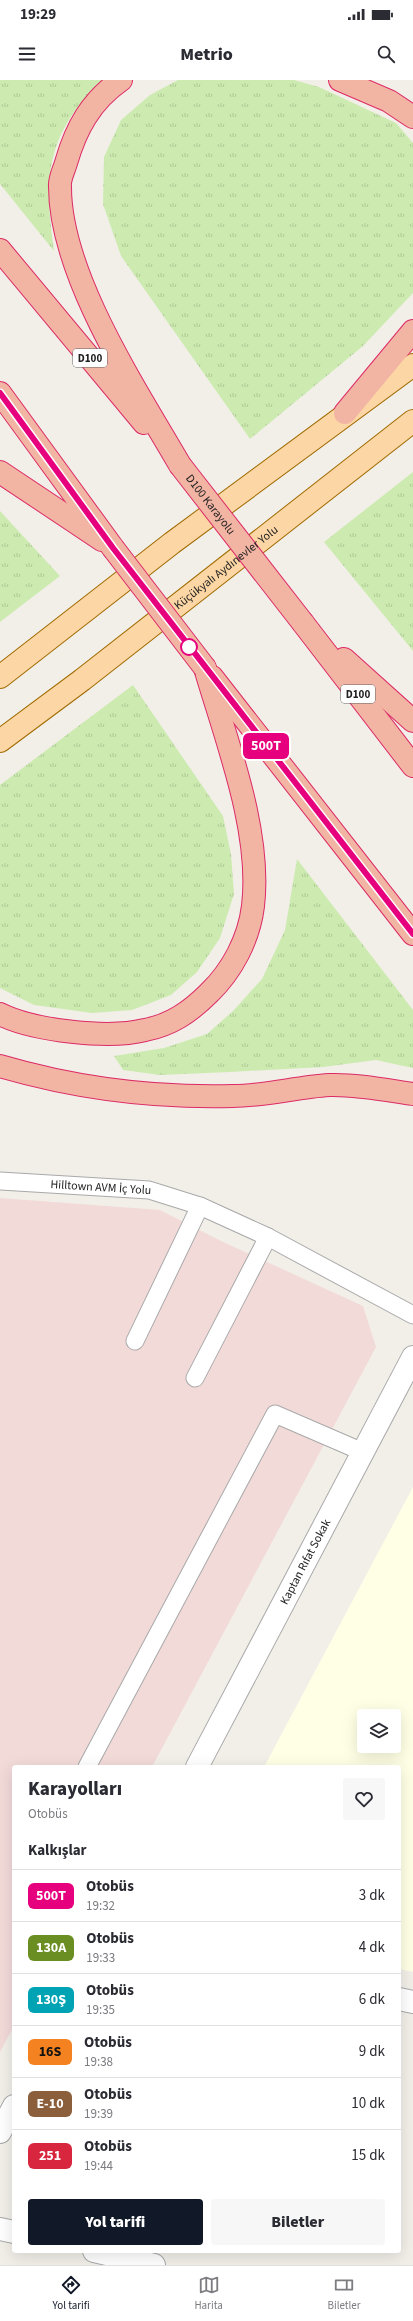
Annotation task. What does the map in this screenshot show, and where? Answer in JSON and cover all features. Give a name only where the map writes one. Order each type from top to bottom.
[{"type":"highway","points":[[122,80],[106,91],[85,114],[72,142],[59,185],[62,217],[72,254],[90,300],[109,340],[180,466]]},
{"type":"highway","points":[[340,80],[389,101],[413,117]]},
{"type":"highway","name":"D100 Karayolu","points":[[0,250],[180,466],[413,766]]},
{"type":"highway","points":[[345,414],[413,331]]},
{"type":"highway","points":[[0,393],[113,548],[413,934]]},
{"type":"highway","points":[[0,472],[113,548]]},
{"type":"highway","points":[[303,623],[413,721]]},
{"type":"highway","points":[[0,1014],[53,1028],[90,1034],[133,1033],[161,1027],[190,1012],[224,978],[241,949],[253,907],[253,859],[242,794],[205,668]]},
{"type":"highway","points":[[0,1066],[26,1074],[100,1088],[162,1096],[234,1096],[330,1085],[380,1089],[413,1094]]},
{"type":"main road","points":[[0,677],[172,543],[413,364]]},
{"type":"main road","name":"Küçükyalı Aydınevler Yolu","points":[[0,741],[82,680],[413,421]]},
{"type":"street","name":"Kaptan Rıfat Sokak","points":[[198,1765],[413,1357]]},
{"type":"street","points":[[401,1999],[413,2002]]},
{"type":"street","points":[[0,2132],[12,2110]]},
{"type":"street","points":[[0,2228],[12,2231]]},
{"type":"street","points":[[103,2253],[154,2265]]},
{"type":"lane","name":"Hilltown AVM İç Yolu","points":[[0,1181],[149,1190],[200,1206],[268,1237],[413,1316]]},
{"type":"lane","points":[[135,1341],[200,1206]]},
{"type":"lane","points":[[195,1378],[268,1237]]},
{"type":"lane","points":[[88,1765],[275,1414],[363,1452]]},
{"type":"shaded area","points":[[0,1198],[160,1210],[221,1241],[363,1306],[376,1347],[153,1765],[12,1765],[12,2030],[0,2052]]},
{"type":"shaded area","points":[[413,1487],[413,1972],[401,1969],[401,1765],[265,1765]]},
{"type":"green space","points":[[0,80],[103,80],[81,103],[66,124],[58,141],[50,176],[49,194],[54,251],[0,184]]},
{"type":"green space","points":[[178,80],[294,80],[319,87],[396,123],[413,143],[413,293],[363,346],[250,439],[121,256],[103,204],[104,157],[121,120],[150,95]]},
{"type":"green space","points":[[413,472],[413,651],[324,542]]},
{"type":"green space","points":[[0,511],[60,576],[0,622]]},
{"type":"green space","points":[[133,685],[223,816],[231,854],[234,894],[220,938],[197,972],[171,995],[132,1010],[92,1013],[34,1005],[0,988],[0,785]]},
{"type":"green space","points":[[297,859],[413,1010],[413,1068],[376,1060],[323,1067],[160,1075],[123,1070],[114,1056],[164,1048],[207,1034],[233,1011],[262,979],[285,930]]},
{"type":"bus line","name":"500T","points":[[0,393],[113,548],[413,934]]}]
